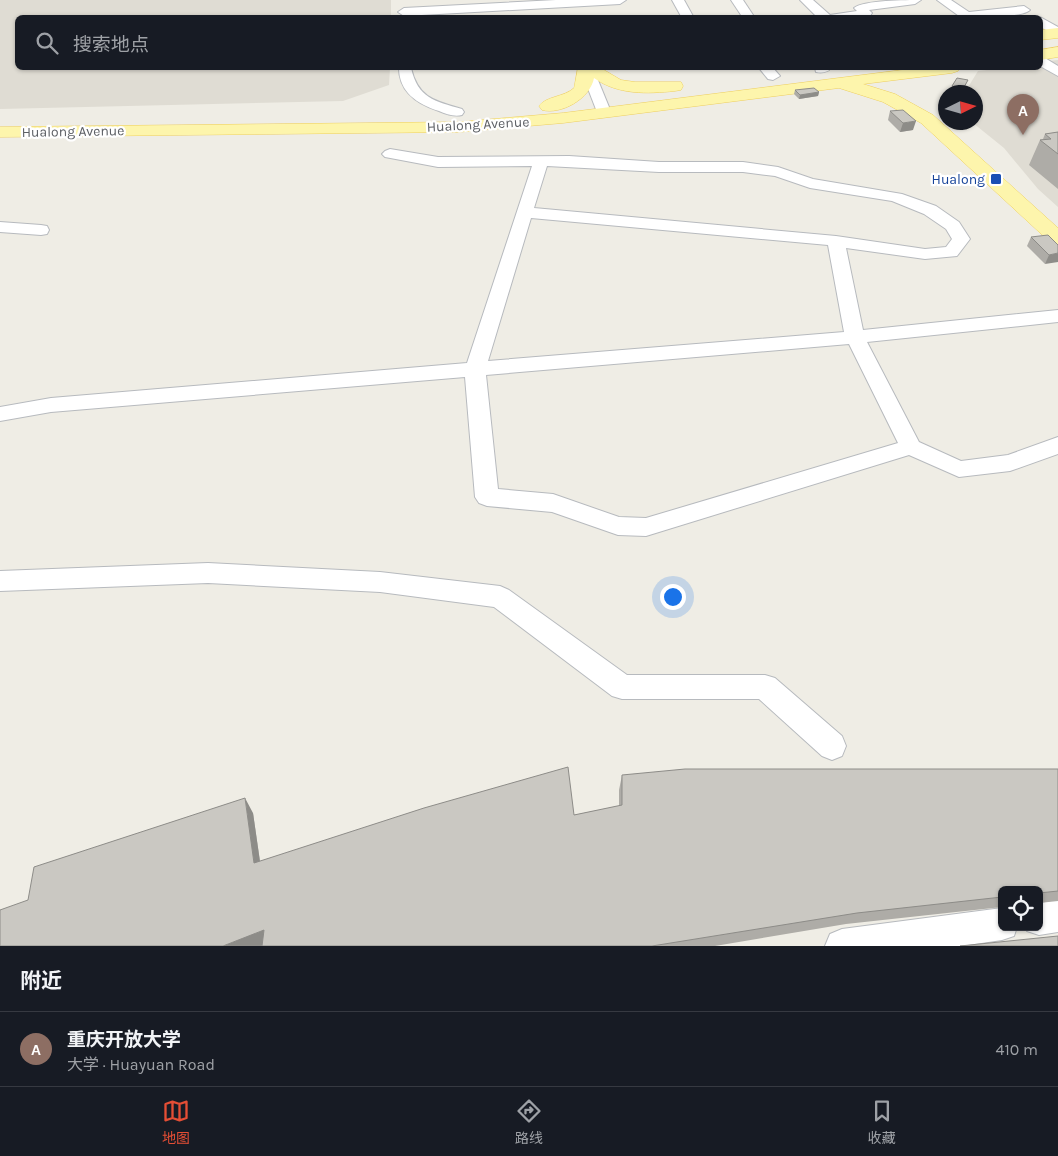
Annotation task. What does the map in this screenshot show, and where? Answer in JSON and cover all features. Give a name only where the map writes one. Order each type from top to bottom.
[{"type":"main road","points":[[1043,35],[1058,33]]},
{"type":"main road","points":[[1043,54],[1058,52]]},
{"type":"main road","points":[[548,106],[581,92],[591,70]]},
{"type":"main road","points":[[593,70],[610,81],[641,88],[709,84]]},
{"type":"main road","points":[[887,97],[891,92],[914,88],[934,70]]},
{"type":"main road","name":"Hualong Avenue","points":[[0,118],[457,112],[548,106],[606,105],[769,72],[934,70]]},
{"type":"main road","points":[[824,72],[855,87],[887,97],[928,119],[1058,240]]},
{"type":"main road","name":"Hualong Avenue","points":[[0,132],[459,127],[824,72]]},
{"type":"main road","points":[[933,104],[938,109]]},
{"type":"main road","points":[[961,130],[1058,217]]},
{"type":"street","points":[[678,0],[686,15]]},
{"type":"street","points":[[737,0],[747,15]]},
{"type":"street","points":[[798,0],[814,15]]},
{"type":"street","points":[[806,0],[823,15]]},
{"type":"street","points":[[849,0],[866,13]]},
{"type":"street","points":[[852,15],[915,0]]},
{"type":"street","points":[[943,0],[962,15]]},
{"type":"street","points":[[1010,0],[1032,15]]},
{"type":"street","points":[[565,2],[567,15]]},
{"type":"street","points":[[565,2],[573,15]]},
{"type":"street","points":[[404,10],[565,2],[616,2]]},
{"type":"street","points":[[982,15],[1024,10]]},
{"type":"street","points":[[1043,23],[1058,33]]},
{"type":"street","points":[[1043,62],[1058,72]]},
{"type":"street","points":[[405,70],[405,75],[413,92],[428,103],[457,112]]},
{"type":"street","points":[[591,70],[606,105]]},
{"type":"street","points":[[390,154],[438,162],[541,161],[659,167],[742,167],[778,172],[810,183],[896,197],[930,210],[953,226],[960,239],[951,252],[925,254],[836,241],[525,212]]},
{"type":"street","points":[[541,161],[475,370],[487,497],[553,503],[618,526],[646,527],[911,447]]},
{"type":"street","points":[[0,227],[41,230]]},
{"type":"street","points":[[836,241],[855,337],[911,447],[959,469],[1010,463],[1058,445]]},
{"type":"street","points":[[0,414],[51,406],[855,337],[1058,316]]},
{"type":"street","points":[[0,581],[208,572],[380,582],[500,597],[622,687],[765,687],[832,746]]},
{"type":"street","points":[[1043,918],[1058,916]]},
{"type":"street","points":[[854,945],[998,925]]},
{"type":"shaded area","points":[[0,0],[391,0],[391,15],[15,15],[15,70],[390,70],[389,85],[343,101],[0,109]]},
{"type":"shaded area","points":[[1058,60],[1058,207],[1038,189],[1004,148],[982,130],[983,85],[969,85],[978,71],[1043,70],[1043,62]]},
{"type":"building","points":[[957,78],[968,80],[965,85],[953,85]]},
{"type":"building","points":[[814,88],[819,92],[800,95],[795,90]]},
{"type":"building","points":[[903,110],[916,121],[903,123],[890,111]]},
{"type":"building","points":[[1058,132],[1058,154],[1040,140],[1051,139],[1045,134]]},
{"type":"building","points":[[1048,235],[1058,245],[1058,253],[1049,255],[1031,237]]},
{"type":"building","points":[[568,767],[574,815],[622,805],[622,775],[685,769],[1058,769],[1058,891],[1043,893],[1043,886],[998,886],[998,897],[857,913],[652,946],[262,946],[264,930],[223,946],[0,946],[0,910],[28,900],[34,867],[245,798],[254,863],[424,808]]},
{"type":"building","points":[[1058,936],[1058,946],[960,946]]},
{"type":"place","name":"重庆开放大学","points":[[1023,135]]},
{"type":"place","name":"Hualong","points":[[996,179]]}]
